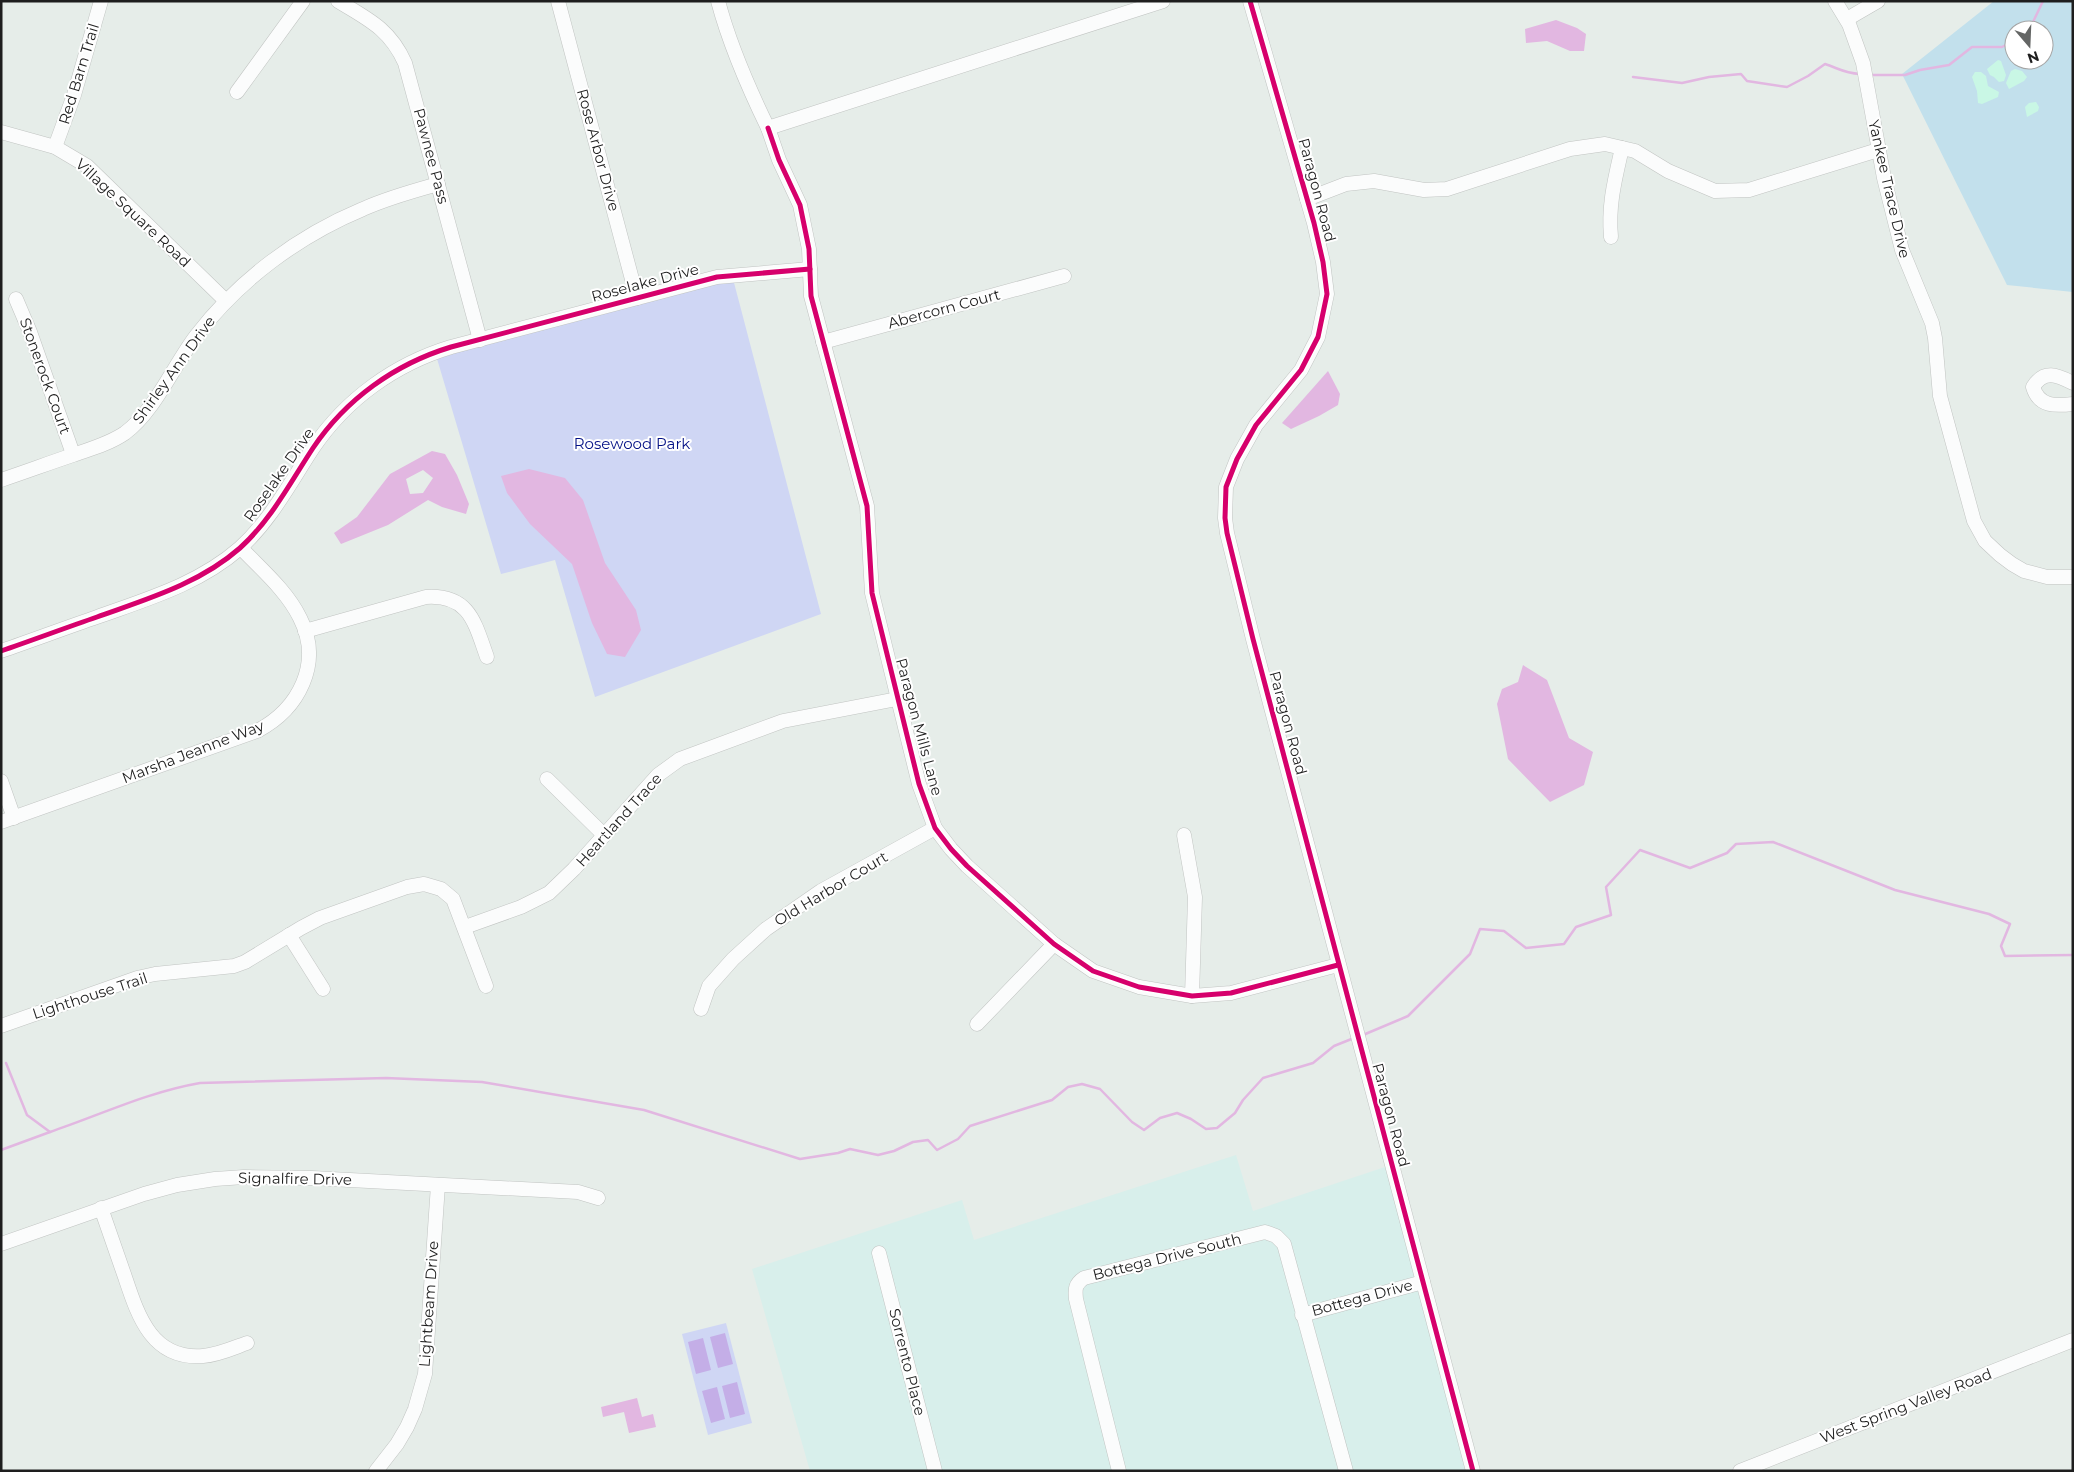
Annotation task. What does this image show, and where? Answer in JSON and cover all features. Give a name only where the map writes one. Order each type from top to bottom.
[{"type":"street","name":"Red Barn Trail","points":[[55,147],[74,95],[100,1]]},
{"type":"street","points":[[236,92],[303,1]]},
{"type":"street","name":"Pawnee Pass","points":[[338,1],[376,24],[393,41],[405,63],[480,340]]},
{"type":"street","name":"Rose Arbor Drive","points":[[558,1],[637,298]]},
{"type":"street","name":"Paragon Mills Lane","points":[[718,1],[726,33],[768,128],[779,160],[800,205],[809,249],[811,296],[867,506],[872,593],[919,784],[935,828],[950,849],[967,866],[1054,944],[1093,971],[1139,987],[1192,996],[1231,993],[1338,965]]},
{"type":"street","points":[[768,128],[1162,1]]},
{"type":"street","name":"Paragon Road","points":[[1250,1],[1307,199],[1323,262],[1327,294],[1318,338],[1301,370],[1262,416],[1237,459],[1226,487],[1225,518],[1227,533],[1252,639],[1473,1471]]},
{"type":"street","name":"Yankee Trace Drive","points":[[1835,1],[1847,19],[1863,63],[1878,150],[1902,250],[1932,323],[1940,396],[1974,521],[1985,540],[2000,555],[2024,571],[2041,576],[2073,578]]},
{"type":"street","points":[[1847,19],[1878,1]]},
{"type":"street","name":"Village Square Road","points":[[1,132],[55,147],[87,166],[226,301]]},
{"type":"street","points":[[1307,199],[1346,184],[1374,181],[1424,190],[1447,189],[1570,149],[1605,144],[1635,151],[1668,171],[1715,191],[1749,190],[1878,150]]},
{"type":"street","points":[[1611,237],[1611,193],[1622,148]]},
{"type":"street","name":"Shirley Ann Drive","points":[[1,480],[112,440],[133,426],[145,414],[185,351],[226,301],[265,266],[315,232],[365,208],[438,184]]},
{"type":"street","name":"Roselake Drive","points":[[1,651],[162,594],[208,572],[240,548],[273,511],[326,430],[358,398],[391,374],[419,359],[434,352],[717,277],[810,269]]},
{"type":"street","name":"Abercorn Court","points":[[823,342],[1064,276]]},
{"type":"street","name":"Stonerock Court","points":[[16,299],[30,332],[73,454]]},
{"type":"street","points":[[2073,383],[2063,378],[2046,375],[2038,379],[2033,387],[2035,394],[2041,402],[2049,405],[2073,404]]},
{"type":"street","name":"Marsha Jeanne Way","points":[[8,820],[257,731],[269,725],[292,703],[304,681],[309,657],[305,630],[292,604],[240,548]]},
{"type":"street","points":[[305,630],[426,597],[445,598],[454,600],[469,612],[474,620],[488,658]]},
{"type":"street","name":"Heartland Trace","points":[[464,927],[521,908],[549,893],[562,882],[658,775],[690,754],[783,721],[897,699]]},
{"type":"street","points":[[547,779],[604,835]]},
{"type":"street","points":[[1,781],[8,820]]},
{"type":"street","name":"Old Harbor Court","points":[[701,1009],[709,986],[733,959],[766,929],[821,891],[935,828]]},
{"type":"street","points":[[1184,835],[1195,897],[1192,996]]},
{"type":"street","name":"Lighthouse Trail","points":[[1,1026],[137,978],[155,974],[234,966],[253,958],[320,918],[407,887],[424,884],[434,886],[448,893],[457,906],[486,986]]},
{"type":"street","points":[[289,935],[323,989]]},
{"type":"street","points":[[977,1024],[1054,944]]},
{"type":"street","name":"Signalfire Drive","points":[[1,1244],[101,1208],[177,1185],[244,1177],[578,1192],[598,1198]]},
{"type":"street","name":"Lightbeam Drive","points":[[376,1471],[397,1444],[407,1427],[425,1374],[438,1185]]},
{"type":"street","points":[[101,1208],[134,1305],[141,1321],[156,1339],[175,1352],[193,1356],[214,1354],[247,1343]]},
{"type":"street","name":"Bottega Drive South","points":[[1119,1471],[1076,1299],[1075,1290],[1077,1283],[1084,1278],[1265,1232],[1276,1236],[1284,1244],[1302,1315]]},
{"type":"street","name":"Sorrento Place","points":[[879,1253],[935,1471]]},
{"type":"street","name":"Bottega Drive","points":[[1302,1315],[1423,1282]]},
{"type":"street","points":[[1302,1315],[1340,1443],[1346,1471]]},
{"type":"street","name":"West Spring Valley Road","points":[[1740,1471],[2073,1340]]},
{"type":"shaded area","points":[[1994,1],[2073,1],[2073,292],[2007,285],[1902,74]]},
{"type":"shaded area","points":[[1556,20],[1577,28],[1586,34],[1584,51],[1570,51],[1547,41],[1526,43],[1525,29]]},
{"type":"shaded area","points":[[1328,371],[1340,394],[1338,405],[1291,429],[1282,423]]},
{"type":"shaded area","points":[[432,451],[445,454],[457,475],[469,504],[466,514],[442,507],[428,500],[388,525],[341,544],[334,533],[357,517],[390,474]],"holes":[[[423,470],[433,478],[423,493],[410,494],[406,479]]]},
{"type":"shaded area","points":[[529,469],[565,478],[583,500],[605,563],[636,610],[641,630],[625,657],[607,654],[592,623],[572,564],[530,524],[507,493],[501,476]]},
{"type":"shaded area","points":[[1523,665],[1547,680],[1569,738],[1593,752],[1584,785],[1550,802],[1508,759],[1497,704],[1502,689],[1518,682]]},
{"type":"shaded area","points":[[1236,1155],[1253,1211],[1391,1165],[1473,1471],[810,1471],[752,1269],[962,1200],[974,1240]]},
{"type":"shaded area","points":[[725,1333],[733,1364],[718,1368],[710,1337]]},
{"type":"shaded area","points":[[703,1338],[711,1370],[696,1374],[688,1342]]},
{"type":"shaded area","points":[[737,1382],[745,1414],[730,1418],[722,1386]]},
{"type":"shaded area","points":[[717,1387],[725,1419],[711,1423],[702,1391]]},
{"type":"shaded area","points":[[637,1398],[642,1417],[653,1414],[656,1427],[629,1433],[624,1412],[603,1417],[601,1407]]},
{"type":"sand","points":[[1998,60],[2001,61],[2006,75],[2004,81],[1999,82],[1990,75],[1987,69]]},
{"type":"sand","points":[[2011,71],[2022,71],[2027,77],[2024,81],[2009,89],[2006,83]]},
{"type":"sand","points":[[1975,72],[1981,72],[1986,76],[1988,86],[1999,92],[1998,97],[1982,104],[1978,103],[1977,91],[1972,77]]},
{"type":"sand","points":[[2036,102],[2039,107],[2038,111],[2027,117],[2025,107],[2029,103]]},
{"type":"green space","name":"Rosewood Park","points":[[732,275],[821,614],[595,697],[555,560],[501,574],[435,352]]},
{"type":"green space","points":[[726,1323],[752,1423],[708,1435],[682,1334]]},
{"type":"waterway","points":[[2034,20],[2043,1]]},
{"type":"waterway","points":[[1870,75],[1905,75],[1920,70],[1949,65],[1972,47],[2004,46]]},
{"type":"waterway","points":[[1633,77],[1682,83],[1709,77],[1741,74],[1747,81],[1787,87],[1825,64],[1846,72],[1860,74]]},
{"type":"waterway","points":[[1363,1035],[1408,1016],[1470,954],[1480,929],[1504,931],[1526,948],[1564,944],[1576,927],[1611,915],[1606,887],[1640,850],[1690,868],[1727,853],[1736,844],[1773,842],[1895,890],[1989,914],[2010,924],[2001,946],[2005,956],[2073,955]]},
{"type":"waterway","points":[[6,1063],[27,1115],[50,1132],[143,1098],[200,1083],[386,1078],[482,1082],[644,1110],[800,1159],[838,1153],[850,1149],[878,1155],[894,1151],[913,1142],[928,1140],[937,1150],[958,1139],[970,1126],[1052,1100],[1068,1087],[1082,1084],[1100,1089],[1132,1122],[1144,1130],[1160,1118],[1177,1113],[1191,1119],[1206,1129],[1217,1128],[1235,1113],[1243,1100],[1263,1078],[1313,1063],[1334,1046],[1354,1038]]},
{"type":"waterway","points":[[1,1150],[50,1132]]},
{"type":"cycle path","points":[[1250,1],[1314,223],[1323,262],[1327,294],[1318,337],[1301,370],[1256,425],[1237,459],[1226,487],[1225,518],[1227,533],[1253,639],[1473,1471]]},
{"type":"cycle path","points":[[768,128],[779,160],[800,205],[809,249],[811,296],[867,506],[872,593],[919,784],[935,828],[967,866],[1054,944],[1093,971],[1139,987],[1192,996],[1231,993],[1338,965]]},
{"type":"cycle path","points":[[1,651],[153,597],[190,581],[224,561],[240,548],[261,525],[280,501],[313,448],[341,414],[373,386],[410,363],[451,347],[717,277],[810,269]]}]
